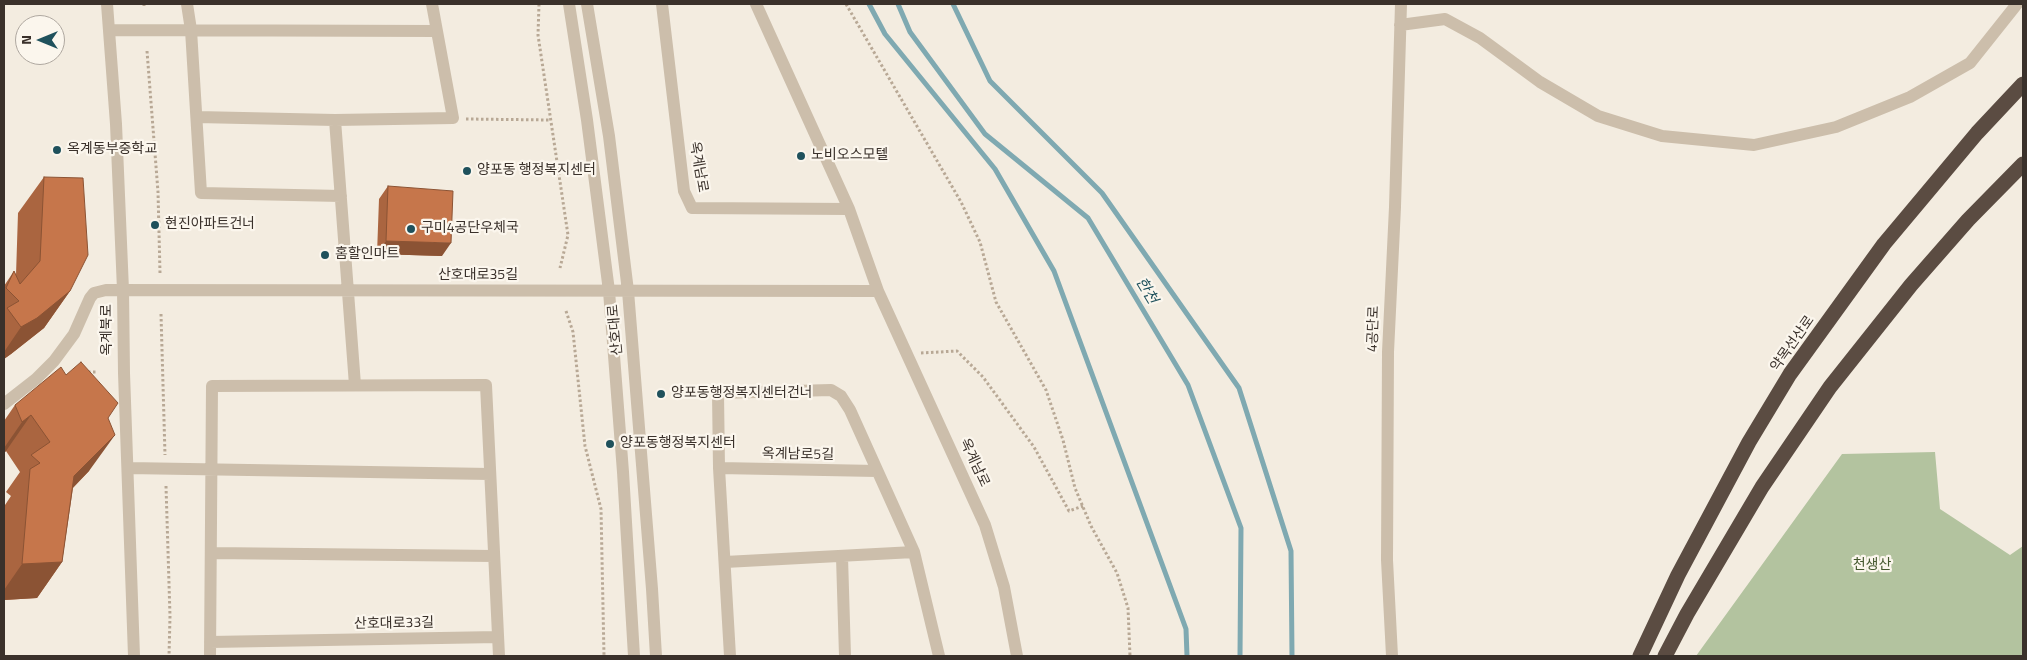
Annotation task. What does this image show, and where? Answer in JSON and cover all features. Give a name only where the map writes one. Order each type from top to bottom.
[{"type":"highway","name":"약목선산로","points":[[1640,656],[1678,575],[1748,442],[1790,374],[1884,244],[1977,133],[2023,84]]},
{"type":"highway","points":[[1665,656],[1687,614],[1762,487],[1830,387],[1911,285],[1968,220],[2023,164]]},
{"type":"street","name":"옥계북로","points":[[107,4],[123,290],[134,656]]},
{"type":"street","points":[[188,4],[201,193],[341,196]]},
{"type":"street","points":[[197,117],[335,120],[453,118],[432,4]]},
{"type":"street","name":"산호대로","points":[[569,4],[588,120],[609,291],[624,472],[634,656]]},
{"type":"street","name":"산호대로","points":[[587,4],[609,136],[628,291],[648,530],[656,656]]},
{"type":"street","name":"옥계남로","points":[[662,4],[684,191],[692,208],[849,209]]},
{"type":"street","name":"옥계남로","points":[[756,4],[849,209],[878,291],[985,525],[1004,587],[1017,656]]},
{"type":"street","name":"4공단로","points":[[1392,656],[1387,560],[1388,352],[1395,207],[1401,4]]},
{"type":"street","points":[[1400,25],[1445,19],[1480,38],[1540,82],[1598,116],[1662,136],[1754,145],[1836,127],[1910,97],[1970,63],[2017,4]]},
{"type":"street","points":[[109,30],[437,31]]},
{"type":"street","points":[[335,120],[355,385]]},
{"type":"street","name":"산호대로35길","points":[[4,404],[48,368],[74,334],[90,298],[94,293],[106,290],[609,291]]},
{"type":"street","points":[[609,291],[878,291]]},
{"type":"street","points":[[210,656],[212,386],[355,385],[486,385],[499,656]]},
{"type":"street","points":[[730,656],[719,468],[718,393],[831,390],[841,396],[850,410],[914,552],[939,656]]},
{"type":"street","points":[[128,468],[490,474]]},
{"type":"street","name":"옥계남로5길","points":[[719,468],[877,471]]},
{"type":"street","points":[[724,562],[914,552]]},
{"type":"street","points":[[211,553],[494,556]]},
{"type":"street","points":[[842,557],[845,656]]},
{"type":"street","name":"산호대로33길","points":[[210,642],[498,637]]},
{"type":"path","points":[[539,4],[538,35],[568,235],[560,268]]},
{"type":"path","points":[[846,4],[937,159],[976,234],[996,302],[1046,390],[1063,440],[1075,488],[1091,526],[1120,582],[1128,608],[1130,656]]},
{"type":"path","points":[[147,51],[158,192],[160,273]]},
{"type":"path","points":[[453,118],[551,120]]},
{"type":"path","points":[[566,311],[573,332],[585,446],[601,509],[604,656]]},
{"type":"path","points":[[161,314],[165,456]]},
{"type":"path","points":[[906,353],[958,351],[983,377],[1034,447],[1069,511],[1083,506]]},
{"type":"path","points":[[80,372],[97,372]]},
{"type":"path","points":[[166,486],[170,616],[169,656]]},
{"type":"green space","name":"천생산","points":[[1935,452],[1940,509],[2010,555],[2023,546],[2023,656],[1696,656],[1842,454]]},
{"type":"building","points":[[44,177],[83,178],[88,255],[70,291],[37,318],[21,327],[7,308],[19,301],[6,288],[14,271],[20,284],[40,261]]},
{"type":"building","name":"구미4공단우체국","points":[[388,186],[453,191],[451,243],[386,241]]},
{"type":"building","points":[[81,362],[118,403],[108,418],[115,435],[74,476],[62,562],[22,564],[30,469],[40,463],[31,455],[50,442],[31,415],[22,422],[15,405],[61,367],[66,375]]},
{"type":"waterway","points":[[869,4],[885,34],[995,169],[1054,271],[1186,629],[1187,656]]},
{"type":"waterway","name":"한천","points":[[898,4],[910,32],[985,134],[1088,218],[1188,385],[1241,528],[1240,656]]},
{"type":"waterway","points":[[953,4],[990,81],[1102,193],[1239,388],[1291,551],[1292,656]]},
{"type":"place","name":"옥계동부중학교","points":[[57,150]]},
{"type":"place","name":"노비오스모텔","points":[[801,156]]},
{"type":"place","name":"양포동 행정복지센터","points":[[467,171]]},
{"type":"place","name":"현진아파트건너","points":[[155,225]]},
{"type":"place","name":"구미4공단우체국","points":[[411,229]]},
{"type":"place","name":"홈할인마트","points":[[325,255]]},
{"type":"place","name":"양포동행정복지센터건너","points":[[661,394]]},
{"type":"place","name":"양포동행정복지센터","points":[[610,444]]}]
